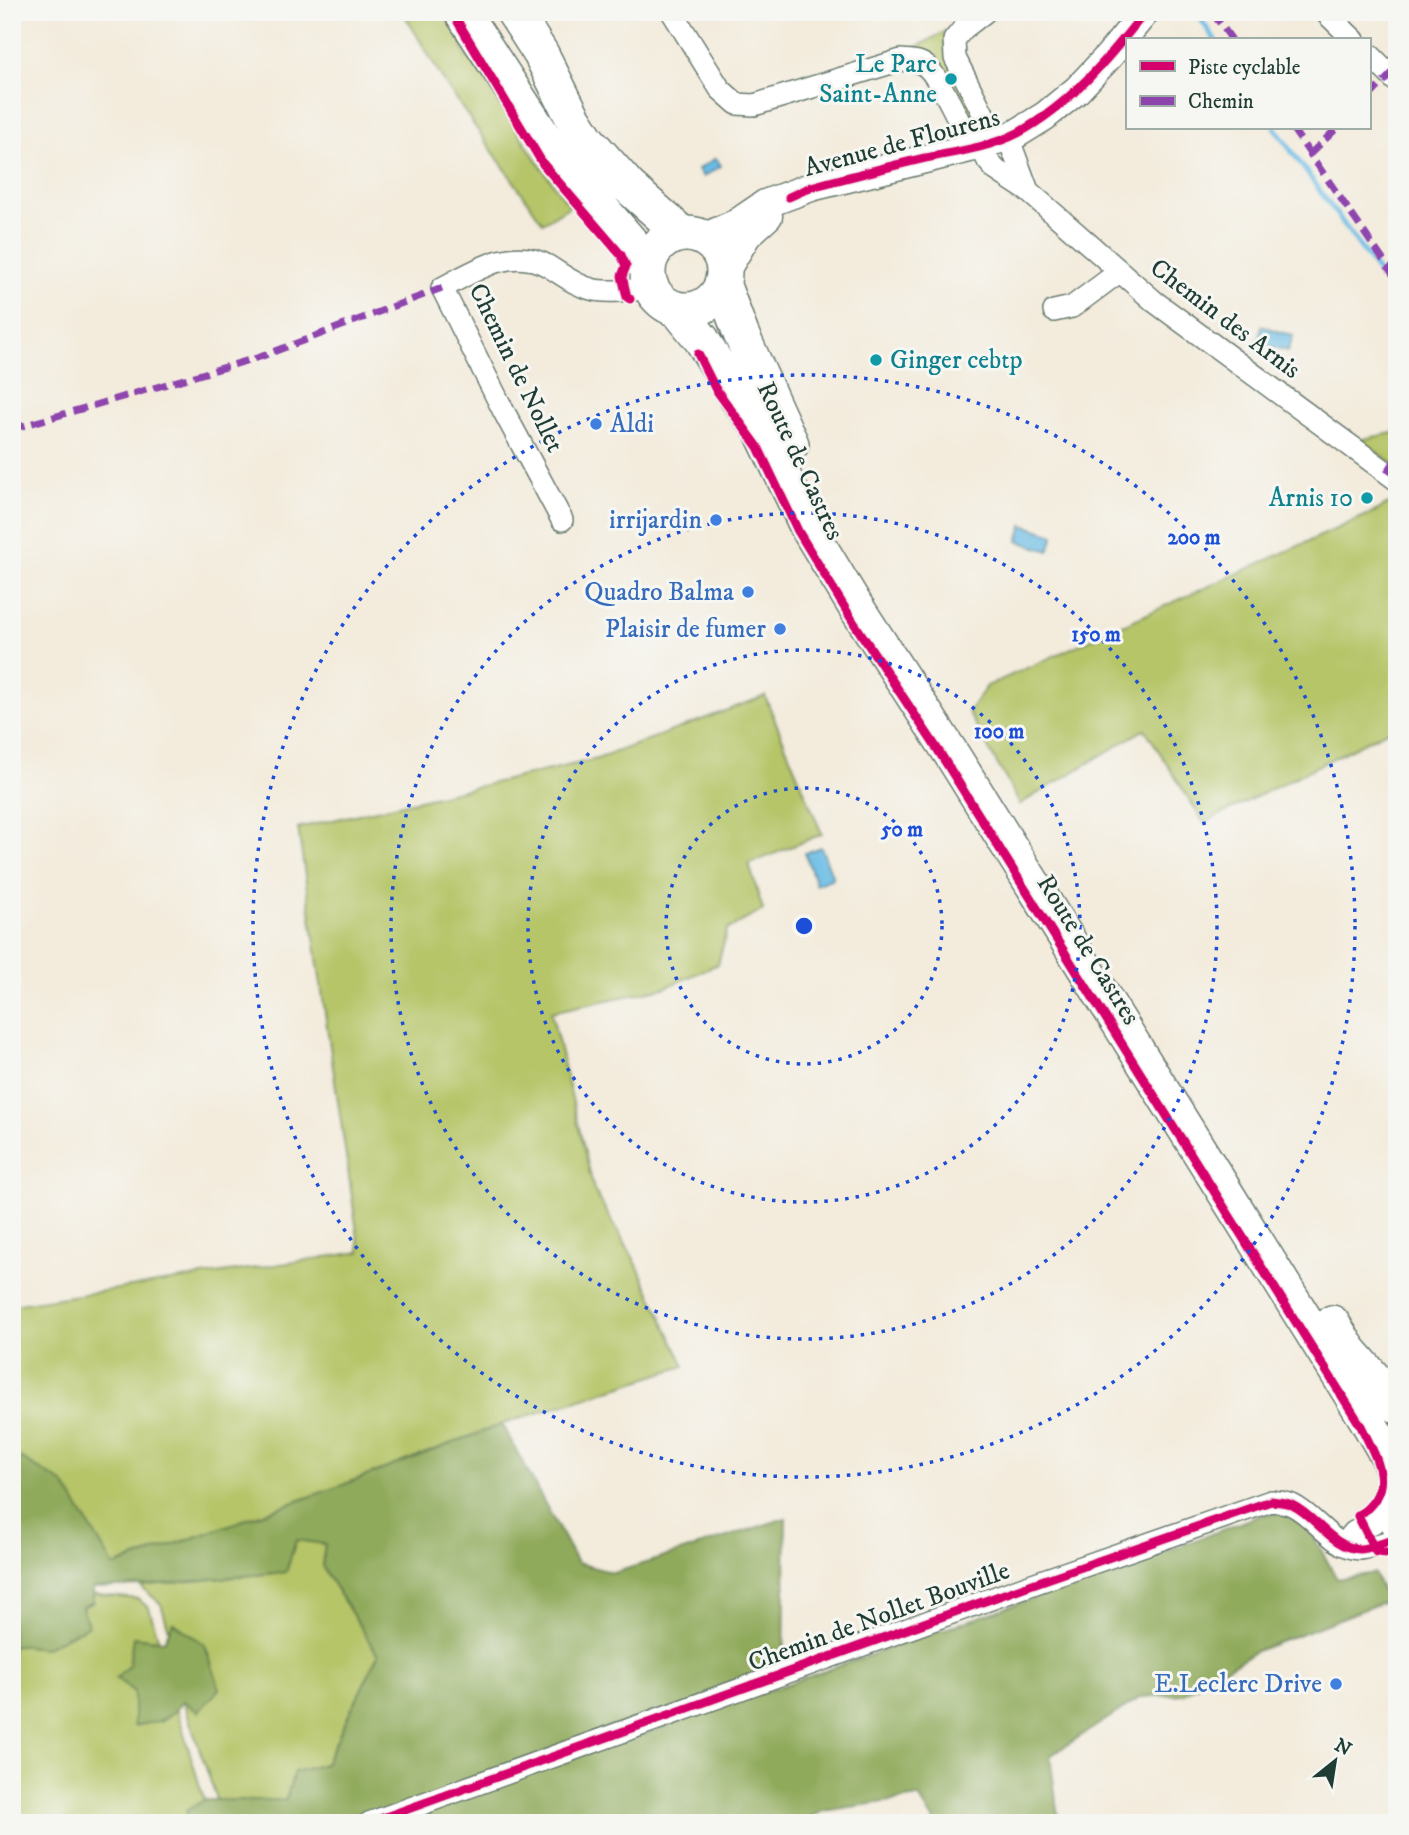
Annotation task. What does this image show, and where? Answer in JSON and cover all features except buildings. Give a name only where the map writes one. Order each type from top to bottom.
[{"type":"main road","name":"Route de Castres","points":[[462,12],[556,156],[637,250],[659,289],[702,340],[736,396],[761,428],[814,539],[887,658],[954,758],[1388,1455],[1396,1498]]},
{"type":"main road","points":[[514,12],[541,54],[573,118],[607,164],[628,186],[692,236],[716,249],[723,265],[723,278],[716,296],[705,305],[692,310],[659,289],[652,254],[661,242],[692,236]]},
{"type":"main road","name":"Route de Castres","points":[[723,278],[749,352],[827,524],[979,760],[1349,1350],[1397,1405]]},
{"type":"street","points":[[672,12],[720,89],[737,104],[754,105],[901,60],[917,61],[928,68],[964,130],[989,143]]},
{"type":"street","points":[[985,12],[963,29],[954,40],[955,58],[989,143]]},
{"type":"street","name":"Avenue de Flourens","points":[[692,236],[737,223],[765,204],[811,187],[989,143],[1045,116],[1076,90],[1109,56],[1145,12]]},
{"type":"street","points":[[1325,12],[1352,38]]},
{"type":"street","points":[[1370,55],[1397,82]]},
{"type":"street","name":"Chemin des Arnis","points":[[989,143],[1028,191]]},
{"type":"street","name":"Chemin des Arnis","points":[[989,143],[988,161],[996,170],[1028,191],[1119,272],[1192,332],[1397,480]]},
{"type":"street","name":"Avenue de Flourens","points":[[723,278],[747,235],[789,197]]},
{"type":"street","name":"Chemin de Nollet","points":[[562,520],[442,288],[494,261],[527,258],[593,290],[659,289]]},
{"type":"street","points":[[1054,311],[1072,307],[1119,272]]},
{"type":"street","points":[[1396,1498],[1379,1517],[1364,1529],[1354,1532],[1343,1545],[1362,1549],[1397,1540]]},
{"type":"street","name":"Chemin de Nollet Bouville","points":[[369,1823],[1262,1504],[1289,1503],[1307,1514],[1343,1545]]},
{"type":"green space","points":[[403,12],[447,12],[464,42],[461,43],[467,58],[472,55],[531,152],[570,206],[543,223],[448,88]]},
{"type":"green space","points":[[953,27],[978,123],[971,124],[908,52]]},
{"type":"green space","points":[[1397,432],[1397,466],[1359,440]]},
{"type":"green space","points":[[1397,499],[1397,726],[1204,823],[1145,729],[1020,804],[968,712],[987,686],[1376,511]]},
{"type":"green space","points":[[765,696],[822,834],[749,864],[763,910],[727,930],[718,964],[664,988],[551,1012],[594,1190],[634,1259],[685,1366],[502,1424],[340,1486],[113,1566],[64,1484],[12,1453],[12,1305],[360,1252],[298,828],[597,759]]},
{"type":"green space","points":[[502,1424],[577,1563],[614,1573],[786,1518],[784,1667],[503,1783],[1157,1555],[1260,1515],[1290,1512],[1314,1537],[1337,1579],[1374,1573],[1386,1601],[1256,1651],[1182,1694],[1141,1697],[1050,1756],[1059,1823],[935,1823],[919,1797],[823,1811],[798,1823],[189,1823],[186,1811],[204,1800],[286,1800],[294,1772],[325,1764],[378,1655],[322,1566],[325,1544],[296,1540],[286,1572],[93,1588],[93,1602],[82,1607],[88,1626],[44,1648],[15,1645],[12,1648],[12,1453],[64,1484],[114,1566],[340,1486]]},
{"type":"green space","points":[[296,1540],[325,1544],[322,1566],[378,1655],[325,1764],[294,1772],[286,1800],[217,1800],[183,1701],[220,1689],[205,1645],[174,1623],[169,1630],[161,1604],[140,1586],[286,1572]]},
{"type":"green space","points":[[92,1594],[138,1599],[149,1608],[159,1640],[133,1637],[134,1692],[160,1722],[177,1710],[204,1800],[186,1811],[189,1823],[12,1823],[12,1648],[15,1645],[44,1648],[88,1625],[82,1607]]},
{"type":"green space","points":[[173,1623],[204,1644],[220,1689],[198,1712],[183,1701],[162,1720],[134,1726],[134,1692],[116,1678],[129,1665],[133,1637],[164,1641]]},
{"type":"water","points":[[716,158],[721,166],[703,177],[698,169]]},
{"type":"water","points":[[1262,326],[1293,336],[1288,351],[1257,342]]},
{"type":"water","points":[[1023,525],[1054,535],[1049,551],[1018,541]]},
{"type":"water","points":[[821,847],[833,878],[816,885],[805,853]]},
{"type":"waterway","points":[[1196,12],[1214,38]]},
{"type":"waterway","points":[[1276,130],[1383,279]]},
{"type":"marked path","points":[[1212,12],[1231,38]]},
{"type":"marked path","points":[[1370,96],[1397,68]]},
{"type":"marked path","points":[[1293,130],[1397,280]]},
{"type":"marked path","points":[[1310,154],[1335,130]]},
{"type":"marked path","points":[[12,429],[260,357],[442,288]]},
{"type":"marked path","points":[[1387,473],[1397,457]]},
{"type":"cycle path","points":[[452,12],[543,164],[621,255],[626,266],[622,276],[627,297],[630,299]]},
{"type":"cycle path","points":[[789,197],[811,187],[985,145],[1018,133],[1072,95],[1103,63],[1145,12]]},
{"type":"cycle path","points":[[698,354],[715,388],[758,447],[798,531],[854,623],[938,750],[1361,1426],[1377,1462],[1380,1485],[1370,1506],[1358,1516],[1376,1552],[1397,1554]]},
{"type":"cycle path","points":[[369,1823],[1271,1501],[1287,1503],[1301,1510],[1333,1538],[1350,1547],[1364,1549],[1397,1540]]},
{"type":"place","name":"Le Parc Saint-Anne","points":[[951,79]]},
{"type":"place","name":"Ginger cebtp","points":[[876,360]]},
{"type":"place","name":"Aldi","points":[[596,424]]},
{"type":"place","name":"Arnis 10","points":[[1367,498]]},
{"type":"place","name":"irrijardin","points":[[716,520]]},
{"type":"place","name":"Quadro Balma","points":[[748,592]]},
{"type":"place","name":"Plaisir de fumer","points":[[780,629]]},
{"type":"place","name":"E.Leclerc Drive","points":[[1336,1684]]}]
